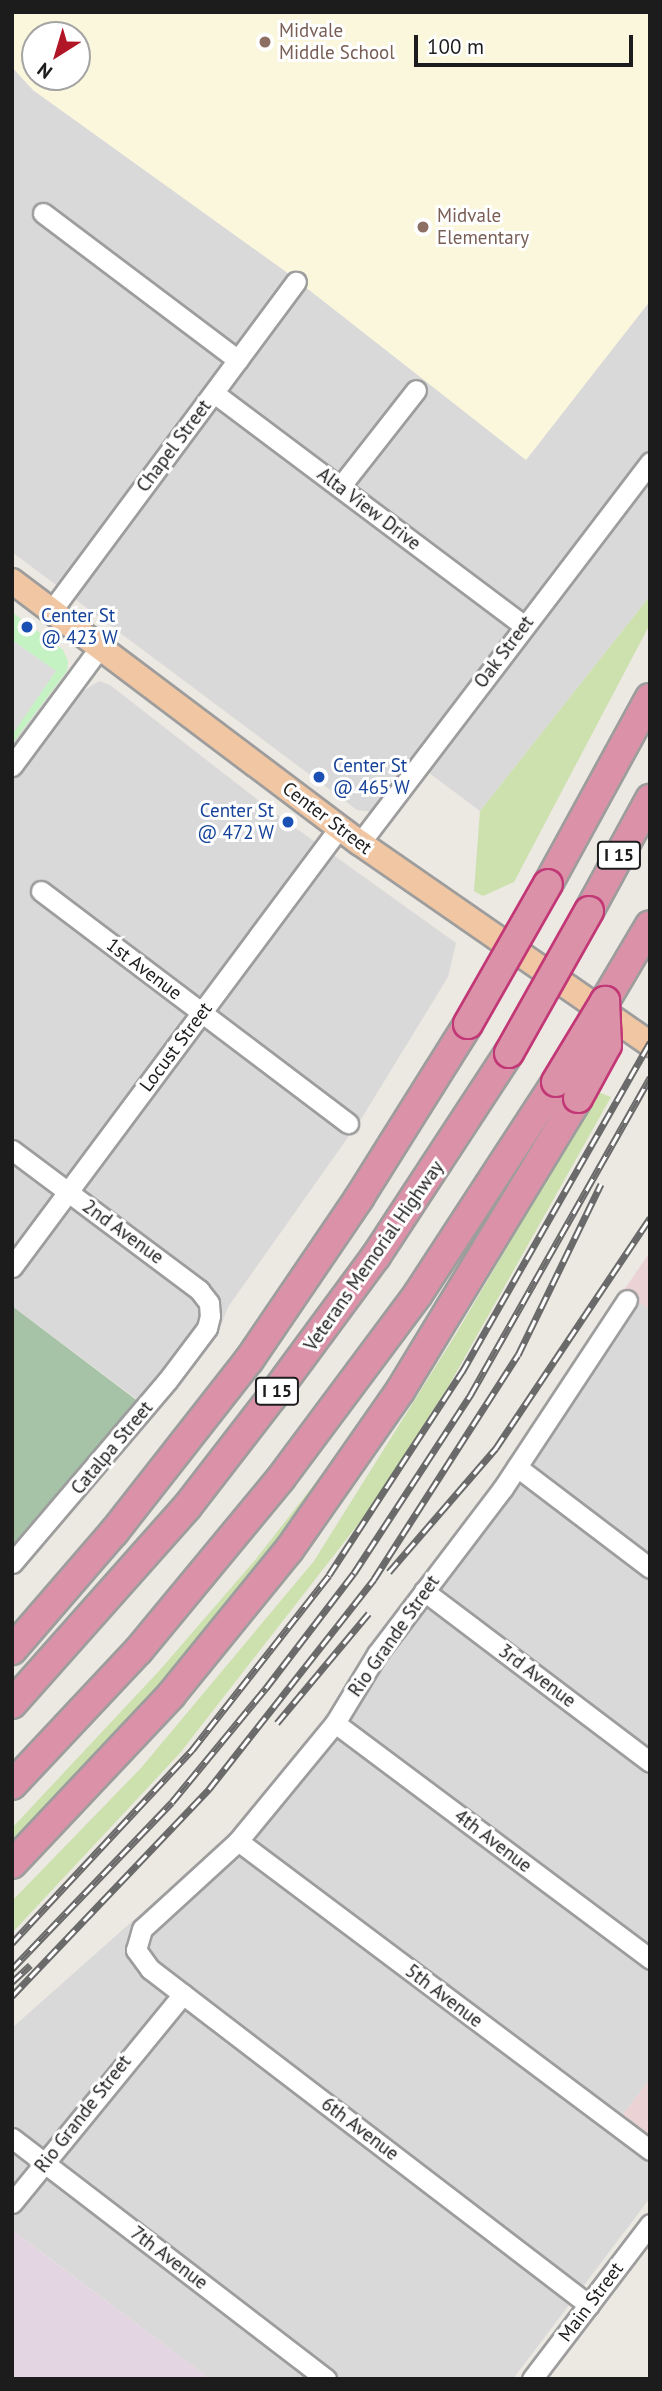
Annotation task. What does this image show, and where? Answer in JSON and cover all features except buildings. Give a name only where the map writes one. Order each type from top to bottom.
[{"type":"highway","points":[[12,1650],[114,1532],[250,1360],[389,1152],[468,1024],[650,698]]},
{"type":"highway","name":"Veterans Memorial Highway","points":[[12,1704],[187,1507],[272,1398],[384,1244],[509,1053],[650,799]]},
{"type":"highway","points":[[12,1881],[97,1790],[289,1550],[371,1435],[567,1090],[605,1001],[644,934]]},
{"type":"highway","points":[[12,1785],[138,1651],[281,1478],[567,1090]]},
{"type":"highway","points":[[12,1864],[172,1695]]},
{"type":"main road","name":"Center Street","points":[[12,580],[339,828],[650,1044]]},
{"type":"street","points":[[43,213],[238,360]]},
{"type":"street","name":"Chapel Street","points":[[52,610],[296,282]]},
{"type":"street","points":[[340,487],[416,390]]},
{"type":"street","name":"Alta View Drive","points":[[214,393],[524,626]]},
{"type":"street","name":"Oak Street","points":[[360,843],[650,462]]},
{"type":"street","points":[[12,766],[100,647]]},
{"type":"street","name":"Locust Street","points":[[12,1267],[339,828]]},
{"type":"street","name":"1st Avenue","points":[[41,891],[348,1123]]},
{"type":"street","name":"2nd Avenue","points":[[12,1150],[199,1290],[209,1303],[207,1328]]},
{"type":"street","name":"Rio Grande Street","points":[[136,1950],[142,1930],[238,1841],[335,1723],[424,1591],[517,1467],[627,1300]]},
{"type":"street","name":"Catalpa Street","points":[[12,1563],[113,1448],[207,1328]]},
{"type":"street","points":[[517,1467],[647,1561]]},
{"type":"street","name":"3rd Avenue","points":[[424,1591],[650,1762]]},
{"type":"street","name":"4th Avenue","points":[[335,1723],[650,1959]]},
{"type":"street","name":"5th Avenue","points":[[238,1841],[650,2150]]},
{"type":"street","name":"6th Avenue","points":[[136,1950],[142,1961],[183,1994],[589,2305]]},
{"type":"street","name":"Rio Grande Street","points":[[12,2203],[183,1994]]},
{"type":"street","name":"7th Avenue","points":[[12,2138],[326,2379]]},
{"type":"street","name":"Main Street","points":[[533,2379],[650,2224]]},
{"type":"shaded area","points":[[12,12],[650,12],[650,301],[526,460],[285,271],[34,91],[91,91],[91,21],[21,21],[21,77],[12,67]]},
{"type":"shaded area","points":[[12,67],[21,77],[21,91],[34,91],[285,271],[526,459],[650,301],[650,596],[480,811],[413,761],[373,812],[357,810],[12,552]]},
{"type":"shaded area","points":[[12,640],[56,671],[12,735]]},
{"type":"shaded area","points":[[65,675],[85,690],[99,681],[110,685],[272,811],[456,943],[448,977],[363,1116],[228,1307],[221,1325],[154,1412],[12,1306],[12,744]]},
{"type":"shaded area","points":[[650,1252],[650,1309],[622,1293]]},
{"type":"shaded area","points":[[622,1293],[650,1309],[650,2079],[611,2130],[650,2159],[650,2198],[513,2379],[210,2379],[12,2230],[12,2028],[235,1830],[326,1720],[382,1630],[514,1457]]},
{"type":"shaded area","points":[[650,2079],[650,2139],[621,2117]]},
{"type":"shaded area","points":[[12,2230],[42,2253],[210,2379],[12,2379]]},
{"type":"green space","points":[[650,596],[650,624],[514,882],[483,896],[474,891],[480,811]]},
{"type":"green space","points":[[12,612],[63,650],[68,661],[67,671],[12,744]]},
{"type":"green space","points":[[598,1092],[611,1097],[448,1387],[366,1514],[180,1753],[12,1933],[12,1901],[141,1768],[314,1561],[456,1334]]},
{"type":"green space","points":[[12,1306],[139,1402],[12,1549]]},
{"type":"green space","points":[[358,1428],[235,1607],[12,1851],[12,1828],[159,1671],[256,1559]]},
{"type":"railway","points":[[12,1943],[192,1750],[329,1575],[462,1372],[650,1042]]},
{"type":"railway","points":[[12,1969],[172,1802],[266,1688],[354,1573],[471,1394],[650,1077]]},
{"type":"railway","points":[[12,1996],[209,1789],[374,1579],[518,1355],[601,1184]]},
{"type":"railway","points":[[389,1572],[496,1448],[650,1218]]},
{"type":"railway","points":[[277,1723],[369,1613]]},
{"type":"railway","points":[[12,1982],[30,1965]]},
{"type":"place","name":"Midvale Middle School","points":[[265,42]]},
{"type":"place","name":"Midvale Elementary","points":[[423,227]]},
{"type":"place","name":"Center St @ 423 W","points":[[27,627]]},
{"type":"place","name":"Center St @ 465 W","points":[[319,777]]},
{"type":"place","name":"Center St @ 472 W","points":[[288,822]]}]
